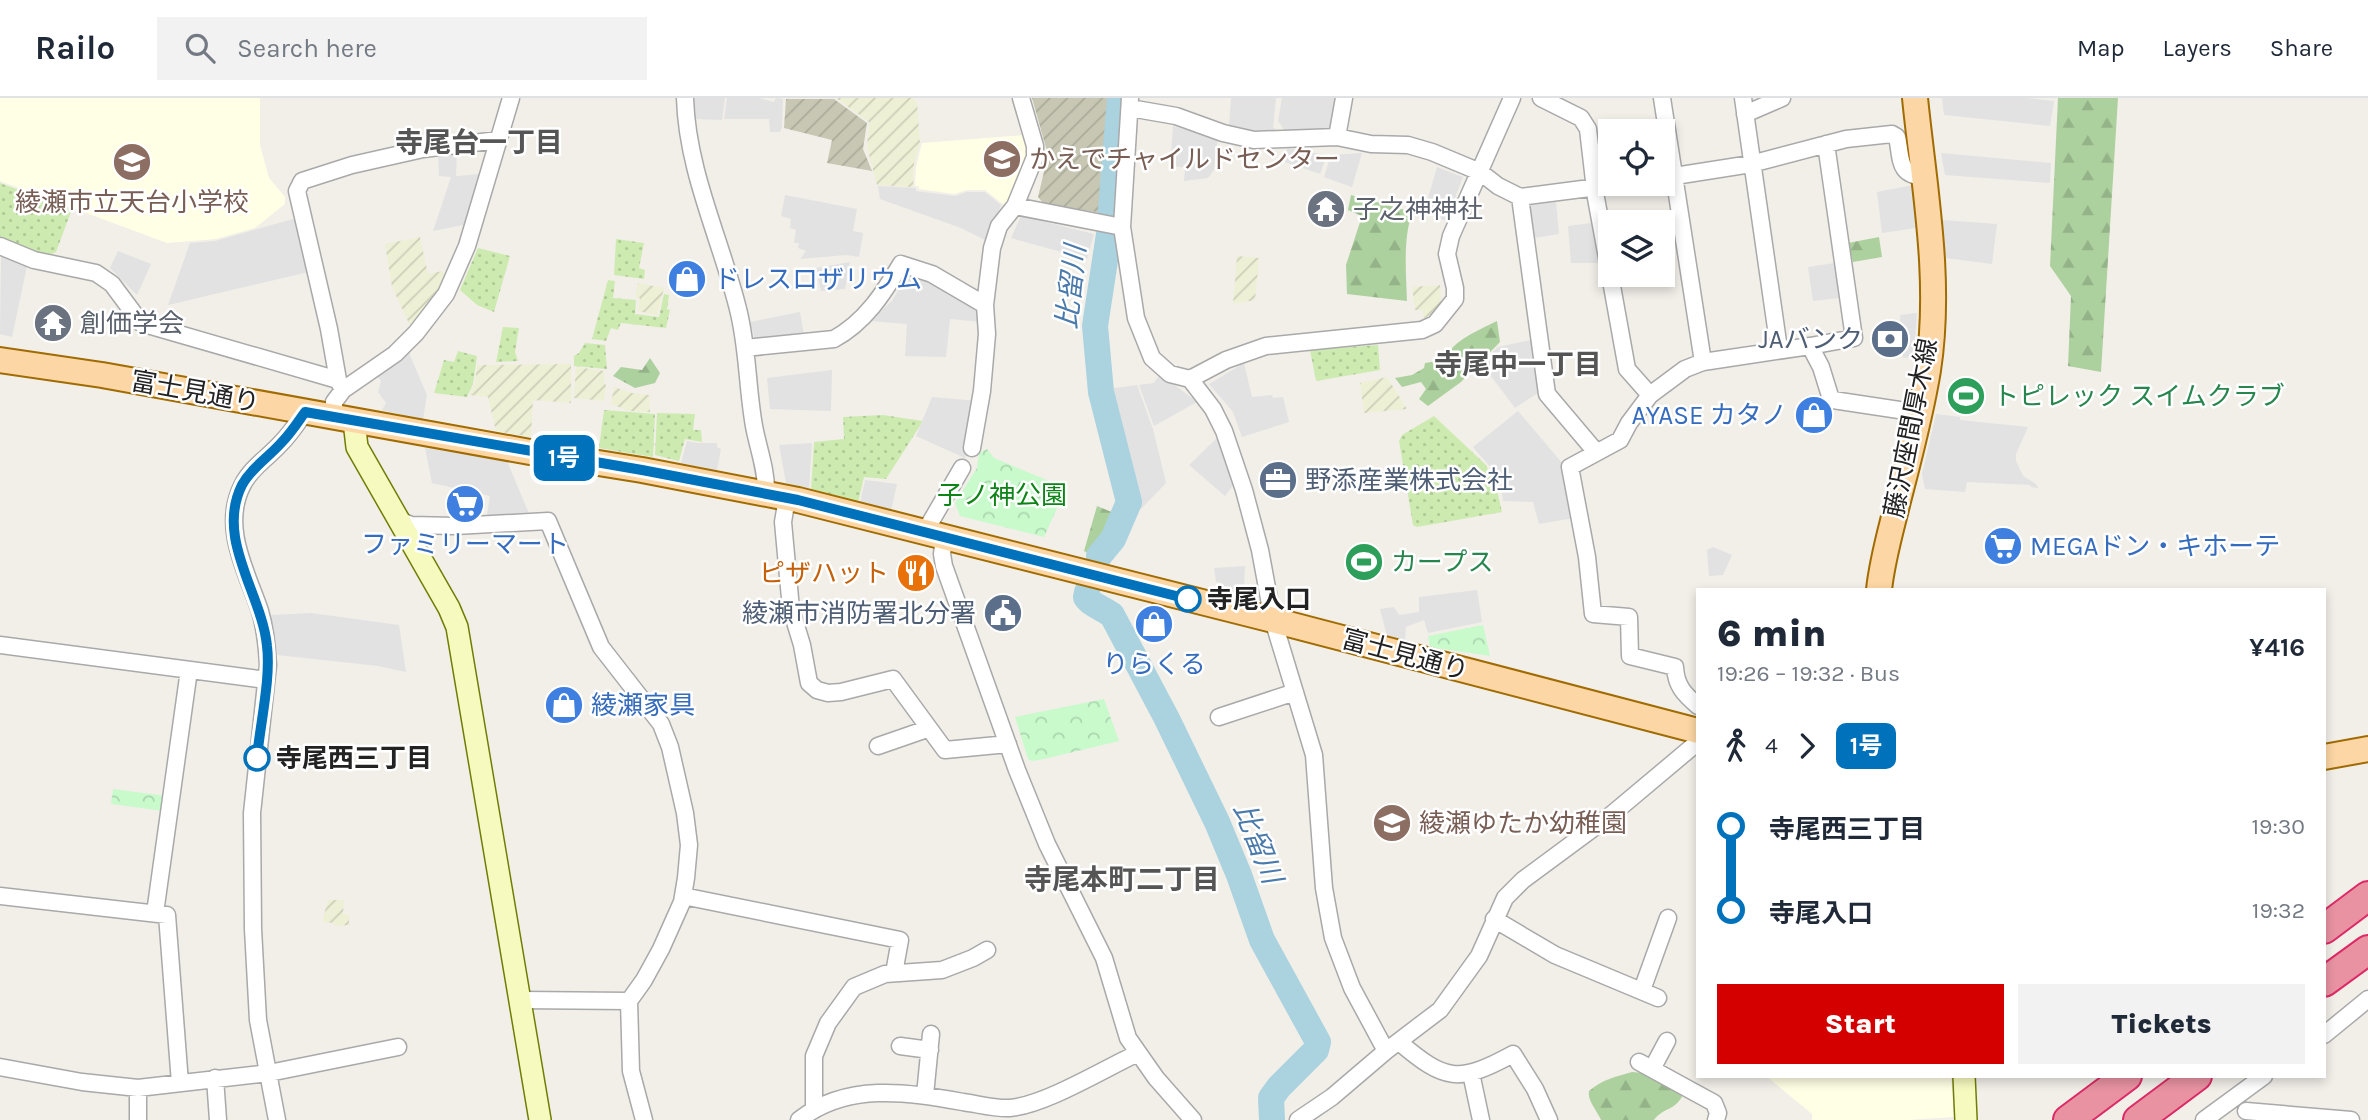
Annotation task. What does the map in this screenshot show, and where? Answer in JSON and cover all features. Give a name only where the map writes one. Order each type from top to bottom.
[{"type":"highway","points":[[2326,928],[2368,896]]},
{"type":"highway","points":[[2326,981],[2368,950]]},
{"type":"highway","points":[[2068,1120],[2124,1078]]},
{"type":"highway","points":[[2138,1120],[2194,1078]]},
{"type":"main road","name":"藤沢座間厚木線","points":[[1880,588],[1888,540],[1914,441],[1932,334],[1931,260],[1915,98]]},
{"type":"main road","name":"富士見通り","points":[[0,360],[102,374],[776,496],[1273,620],[1696,730]]},
{"type":"main road","points":[[2326,757],[2368,749]]},
{"type":"street","points":[[0,246],[34,260],[96,273],[112,284],[141,323],[340,385],[395,354],[416,333],[446,294],[467,246],[511,98]]},
{"type":"street","points":[[685,98],[685,115],[697,173],[731,285],[745,348],[754,426],[766,482],[776,496],[783,522],[791,609],[802,645],[808,682],[817,690],[828,693],[893,679],[927,729],[945,750],[1008,744]]},
{"type":"street","points":[[972,447],[983,380],[987,334],[985,305],[996,234],[1003,219],[1015,206],[1035,157],[1035,146],[1021,98]]},
{"type":"street","points":[[1337,137],[1344,98]]},
{"type":"street","points":[[1190,379],[1226,360],[1266,346],[1422,330],[1435,324],[1455,299],[1447,254],[1451,236],[1512,98]]},
{"type":"street","points":[[1541,98],[1581,118],[1588,129],[1599,210]]},
{"type":"street","points":[[1662,98],[1664,119]]},
{"type":"street","points":[[1779,349],[1744,106],[1782,98]]},
{"type":"street","points":[[1549,1120],[1535,1089],[1513,1054],[1471,1073],[1455,1075],[1441,1072],[1393,1046],[1352,988],[1332,938],[1324,888],[1314,755],[1273,620],[1248,502],[1224,431],[1213,409],[1190,379],[1170,374],[1152,358],[1136,318],[1112,225],[1130,103],[1223,133],[1254,140],[1337,137],[1371,144],[1408,145],[1480,172],[1498,186],[1520,197],[1598,188]]},
{"type":"street","points":[[1675,176],[1751,164],[1846,139],[1892,134],[1897,137],[1904,170],[1911,176],[1924,177]]},
{"type":"street","points":[[498,139],[423,149],[352,166],[302,181],[297,191],[330,329],[340,385],[334,402],[457,627],[540,1120]]},
{"type":"street","points":[[1696,704],[1680,690],[1675,680],[1675,667],[1630,656],[1629,617],[1593,614],[1587,557],[1570,467],[1620,440],[1650,395],[1685,369],[1703,362],[1854,338],[1826,144]]},
{"type":"street","points":[[1672,196],[1703,362]]},
{"type":"street","points":[[1520,197],[1548,394],[1596,452]]},
{"type":"street","points":[[1015,206],[1112,225]]},
{"type":"street","points":[[745,348],[834,339],[866,315],[901,264],[932,274],[985,305]]},
{"type":"street","points":[[1612,287],[1627,369],[1650,395]]},
{"type":"street","points":[[1810,346],[1821,367],[1829,396],[1833,400],[1919,413]]},
{"type":"street","points":[[277,1120],[258,1020],[251,829],[268,664],[266,636],[260,612],[238,555],[235,526],[236,506],[249,474],[281,443],[305,412]]},
{"type":"street","points":[[962,468],[930,523],[944,566],[1047,844],[1104,958],[1121,1019],[1138,1054],[1193,1120]]},
{"type":"street","points":[[397,519],[411,526],[548,521],[601,647],[661,724],[670,747],[685,813],[689,845],[683,896],[661,949],[629,1001],[631,1071],[644,1120]]},
{"type":"street","points":[[0,645],[266,680]]},
{"type":"street","points":[[155,913],[188,670]]},
{"type":"street","points":[[1219,716],[1295,692]]},
{"type":"street","points":[[878,746],[927,729]]},
{"type":"street","points":[[1298,1120],[1332,1097],[1440,1010],[1479,956],[1506,898],[1523,880],[1611,816],[1696,744]]},
{"type":"street","points":[[0,895],[167,915],[180,1083]]},
{"type":"street","points":[[683,896],[900,940],[894,973]]},
{"type":"street","points":[[1642,990],[1668,918]]},
{"type":"street","points":[[1494,919],[1555,955],[1658,998]]},
{"type":"street","points":[[814,1108],[814,1056],[828,1023],[854,987],[885,974],[942,970],[987,950]]},
{"type":"street","points":[[2326,1032],[2368,999]]},
{"type":"street","points":[[520,1000],[629,1001]]},
{"type":"street","points":[[1667,1041],[1646,1065],[1714,1104],[1718,1113],[1716,1120]]},
{"type":"street","points":[[900,1046],[931,1042],[925,1096]]},
{"type":"street","points":[[0,1070],[138,1087],[269,1073],[398,1047]]},
{"type":"street","points":[[799,1120],[814,1108],[837,1100],[874,1093],[904,1092],[1009,1108],[1033,1104],[1138,1054]]},
{"type":"street","points":[[1471,1073],[1481,1120]]},
{"type":"street","points":[[215,1078],[219,1120]]},
{"type":"street","points":[[1964,1078],[1966,1120]]},
{"type":"street","points":[[2204,1120],[2261,1078]]},
{"type":"street","points":[[2249,1086],[2246,1116],[2351,1120]]},
{"type":"street","points":[[138,1087],[138,1120]]},
{"type":"shaded area","name":"綾瀬市立天台小学校","points":[[0,98],[260,98],[260,145],[269,178],[285,197],[285,204],[255,228],[216,239],[167,243],[0,181]]},
{"type":"shaded area","points":[[693,98],[725,98],[722,120],[695,119]]},
{"type":"shaded area","points":[[727,98],[759,98],[774,102],[776,98],[783,99],[780,132],[770,132],[769,119],[724,119]]},
{"type":"shaded area","points":[[836,98],[913,98],[917,103],[920,143],[914,164],[913,187],[877,185],[867,147],[869,122]]},
{"type":"shaded area","points":[[1032,98],[1113,98],[1109,197],[1103,213],[1044,204],[1038,197],[1048,155]]},
{"type":"shaded area","points":[[1231,98],[1276,98],[1273,127],[1284,136],[1259,136],[1229,127]]},
{"type":"shaded area","points":[[1282,98],[1337,98],[1330,132],[1285,131],[1278,121]]},
{"type":"shaded area","points":[[1942,98],[2028,98],[2054,101],[2050,126],[1944,115]]},
{"type":"shaded area","points":[[786,99],[834,99],[867,123],[863,149],[872,171],[827,163],[832,140],[784,128]]},
{"type":"shaded area","points":[[1173,126],[1218,137],[1214,170],[1208,178],[1184,181],[1185,168],[1170,165]]},
{"type":"shaded area","points":[[1025,135],[1029,155],[1010,199],[1004,205],[985,190],[967,190],[954,194],[919,189],[919,186],[915,186],[922,143]]},
{"type":"shaded area","points":[[1287,148],[1327,155],[1320,174],[1285,162]]},
{"type":"shaded area","points":[[457,151],[456,176],[481,174],[474,193],[469,224],[433,231],[451,177],[439,176],[438,153]]},
{"type":"shaded area","points":[[1362,153],[1352,187],[1324,177],[1331,155]]},
{"type":"shaded area","points":[[1941,153],[2051,163],[2050,183],[1945,175]]},
{"type":"shaded area","points":[[1437,167],[1463,177],[1446,221],[1424,212]]},
{"type":"shaded area","points":[[1913,185],[1916,228],[1882,233],[1877,192]]},
{"type":"shaded area","points":[[878,186],[916,188],[916,191],[955,196],[967,192],[985,192],[1001,205],[987,241],[961,228],[880,199]]},
{"type":"shaded area","points":[[785,195],[857,209],[853,231],[863,233],[859,257],[846,255],[800,259],[806,251],[798,248],[799,243],[794,243],[796,230],[790,228],[791,219],[781,216]]},
{"type":"shaded area","points":[[1556,202],[1559,234],[1534,238],[1529,205]]},
{"type":"shaded area","points":[[1021,216],[1094,234],[1087,259],[1011,238]]},
{"type":"shaded area","points":[[300,217],[313,271],[168,305],[190,243],[215,241]]},
{"type":"shaded area","points":[[1942,220],[1997,224],[1992,264],[1945,258]]},
{"type":"shaded area","points":[[1591,223],[1598,263],[1571,263],[1568,226]]},
{"type":"shaded area","points":[[420,237],[428,274],[443,271],[449,279],[413,332],[392,287],[385,244]]},
{"type":"shaded area","points":[[118,251],[151,264],[137,295],[110,268]]},
{"type":"shaded area","points":[[1,255],[27,266],[12,337],[0,334]]},
{"type":"shaded area","points":[[1237,256],[1259,258],[1255,300],[1233,304]]},
{"type":"shaded area","points":[[850,262],[845,289],[821,291],[816,268]]},
{"type":"shaded area","points":[[1835,263],[1840,298],[1813,301],[1808,267]]},
{"type":"shaded area","points":[[911,276],[945,285],[978,312],[981,322],[950,319],[946,357],[905,356],[907,324],[870,321],[892,301],[905,278]]},
{"type":"shaded area","points":[[638,283],[664,288],[657,315],[638,311],[640,298],[635,297]]},
{"type":"shaded area","points":[[1440,285],[1441,302],[1433,314],[1424,318],[1422,310],[1415,310],[1412,287]]},
{"type":"shaded area","points":[[800,312],[804,335],[761,340],[754,337],[750,322]]},
{"type":"shaded area","points":[[1917,313],[1914,357],[1903,358],[1900,315]]},
{"type":"shaded area","points":[[1531,340],[1541,391],[1515,408],[1481,363],[1498,347]]},
{"type":"shaded area","points":[[409,353],[427,395],[423,419],[382,410],[386,403],[378,392],[381,381],[374,373]]},
{"type":"shaded area","points":[[1244,363],[1252,397],[1283,397],[1289,422],[1242,437],[1233,412],[1209,384]]},
{"type":"shaded area","points":[[571,364],[571,403],[533,400],[531,437],[496,431],[488,397],[469,395],[475,383],[477,365]]},
{"type":"shaded area","points":[[576,367],[604,371],[604,401],[574,398]]},
{"type":"shaded area","points":[[832,370],[831,411],[770,409],[767,378]]},
{"type":"shaded area","points":[[1160,374],[1197,402],[1154,426],[1139,385],[1154,383]]},
{"type":"shaded area","points":[[1387,377],[1407,409],[1364,413],[1360,383]]},
{"type":"shaded area","points":[[1137,385],[1153,429],[1166,483],[1140,510],[1108,389]]},
{"type":"shaded area","points":[[614,387],[649,395],[650,412],[629,411],[611,404]]},
{"type":"shaded area","points":[[932,397],[977,401],[965,458],[916,436]]},
{"type":"shaded area","points":[[1518,411],[1563,464],[1574,518],[1539,524],[1533,502],[1503,501],[1501,487],[1493,470],[1473,447]]},
{"type":"shaded area","points":[[1936,414],[1960,417],[1960,420],[2028,427],[2016,454],[2016,461],[2023,476],[2038,488],[2030,485],[1967,482],[1965,492],[1925,489],[1922,474]]},
{"type":"shaded area","points":[[1217,438],[1234,484],[1225,496],[1189,465]]},
{"type":"shaded area","points":[[687,441],[717,443],[717,447],[721,449],[717,470],[681,463]]},
{"type":"shaded area","points":[[812,443],[809,488],[786,483],[779,445]]},
{"type":"shaded area","points":[[425,448],[507,461],[530,516],[486,521],[490,496],[432,483]]},
{"type":"shaded area","points":[[865,480],[897,484],[891,511],[860,503]]},
{"type":"shaded area","points":[[1713,547],[1732,555],[1723,575],[1709,576],[1707,550]]},
{"type":"shaded area","points":[[1245,566],[1244,587],[1241,588],[1240,596],[1223,592],[1222,583],[1216,582],[1214,568]]},
{"type":"shaded area","points":[[1477,590],[1482,622],[1428,633],[1424,620],[1406,627],[1405,641],[1387,636],[1380,609],[1394,607],[1399,615],[1419,612],[1419,597]]},
{"type":"shaded area","points":[[311,613],[399,625],[406,672],[378,666],[277,655],[271,615]]},
{"type":"shaded area","points":[[328,900],[344,900],[343,914],[349,915],[349,925],[334,926],[334,923],[322,922]]},
{"type":"shaded area","points":[[1768,1078],[1951,1078],[1954,1117],[1812,1120],[1812,1114]]},
{"type":"green space","points":[[2058,98],[2118,98],[2101,372],[2068,366],[2071,296],[2050,266]]},
{"type":"green space","points":[[0,183],[72,209],[56,252],[49,255],[19,248],[0,238]]},
{"type":"green space","points":[[1351,195],[1412,212],[1406,245],[1407,301],[1347,294],[1346,265],[1362,216],[1348,210]]},
{"type":"green space","points":[[1879,237],[1882,257],[1853,262],[1848,243]]},
{"type":"green space","points":[[616,239],[644,243],[639,268],[645,270],[644,279],[614,275]]},
{"type":"green space","points":[[478,248],[510,256],[494,312],[477,305],[460,290]]},
{"type":"green space","points":[[608,280],[615,281],[613,298],[636,300],[635,314],[659,317],[664,294],[669,295],[667,309],[670,310],[666,328],[621,323],[618,330],[611,328],[606,341],[592,339]]},
{"type":"green space","points":[[1497,321],[1500,342],[1461,382],[1428,406],[1419,399],[1426,389],[1421,382],[1402,387],[1395,378],[1412,375],[1424,368],[1425,363],[1443,360],[1453,347],[1474,332]]},
{"type":"green space","points":[[503,327],[519,328],[515,352],[518,361],[496,362]]},
{"type":"green space","points":[[585,343],[605,345],[607,369],[574,366],[574,356]]},
{"type":"green space","points":[[1378,345],[1380,370],[1316,381],[1310,350]]},
{"type":"green space","points":[[458,351],[477,356],[473,384],[467,397],[434,393],[444,360],[454,362]]},
{"type":"green space","points":[[650,358],[660,373],[655,383],[635,388],[613,376],[621,367],[642,370]]},
{"type":"green space","points":[[604,410],[655,414],[653,457],[599,448]]},
{"type":"green space","points":[[657,413],[695,414],[693,430],[701,430],[702,442],[685,439],[679,461],[655,455]]},
{"type":"green space","points":[[883,415],[923,421],[886,479],[864,477],[858,503],[811,490],[814,442],[844,439],[843,417]]},
{"type":"green space","points":[[1434,416],[1486,465],[1497,490],[1502,512],[1417,527],[1413,525],[1399,441],[1402,435]]},
{"type":"green space","name":"子ノ神公園","points":[[987,449],[994,458],[1066,488],[1044,537],[960,516],[955,503],[977,468],[979,453]]},
{"type":"green space","points":[[1097,506],[1119,515],[1098,558],[1084,551]]},
{"type":"green space","points":[[1483,625],[1490,656],[1430,647],[1428,636]]},
{"type":"green space","points":[[1104,699],[1119,741],[1044,759],[1028,759],[1015,717]]},
{"type":"green space","points":[[113,789],[166,796],[164,811],[111,804]]},
{"type":"green space","points":[[1632,1072],[1644,1073],[1684,1093],[1677,1103],[1654,1120],[1601,1120],[1591,1102],[1589,1091],[1604,1081]]},
{"type":"waterway","name":"比留川","points":[[1099,556],[1113,539],[1129,502],[1101,392],[1095,326],[1109,234],[1120,98]]},
{"type":"waterway","name":"比留川","points":[[1087,592],[1088,600],[1112,615],[1167,719],[1217,822],[1262,940],[1318,1042],[1316,1050],[1271,1098],[1272,1120]]},
{"type":"bus line","name":"1号","points":[[257,758],[268,664],[267,647],[260,612],[238,555],[236,506],[249,474],[281,443],[305,412],[642,470],[798,500],[1188,599]]},
{"type":"place","name":"かえでチャイルドセンター","points":[[1002,159]]},
{"type":"place","name":"綾瀬市立天台小学校","points":[[132,162]]},
{"type":"place","name":"子之神神社","points":[[1326,209]]},
{"type":"place","name":"ドレスロザリウム","points":[[687,279]]},
{"type":"place","name":"創価学会","points":[[53,323]]},
{"type":"place","name":"JAバンク","points":[[1890,339]]},
{"type":"place","name":"トピレック スイムクラブ","points":[[1966,396]]},
{"type":"place","name":"AYASE カタノ","points":[[1814,415]]},
{"type":"place","name":"野添産業株式会社","points":[[1278,480]]},
{"type":"place","name":"ファミリーマート","points":[[465,504]]},
{"type":"place","name":"MEGAドン・キホーテ","points":[[2003,546]]},
{"type":"place","name":"カープス","points":[[1364,562]]},
{"type":"place","name":"ピザハット","points":[[916,573]]},
{"type":"place","name":"寺尾入口","points":[[1188,599]]},
{"type":"place","name":"綾瀬市消防署北分署","points":[[1003,613]]},
{"type":"place","name":"りらくる","points":[[1154,624]]},
{"type":"place","name":"綾瀬家具","points":[[564,705]]},
{"type":"place","name":"寺尾西三丁目","points":[[257,758]]},
{"type":"place","name":"綾瀬ゆたか幼稚園","points":[[1392,823]]},
{"type":"district","name":"寺尾台一丁目","points":[[479,142]]},
{"type":"district","name":"寺尾中一丁目","points":[[1518,364]]},
{"type":"district","name":"寺尾本町二丁目","points":[[1122,879]]}]
